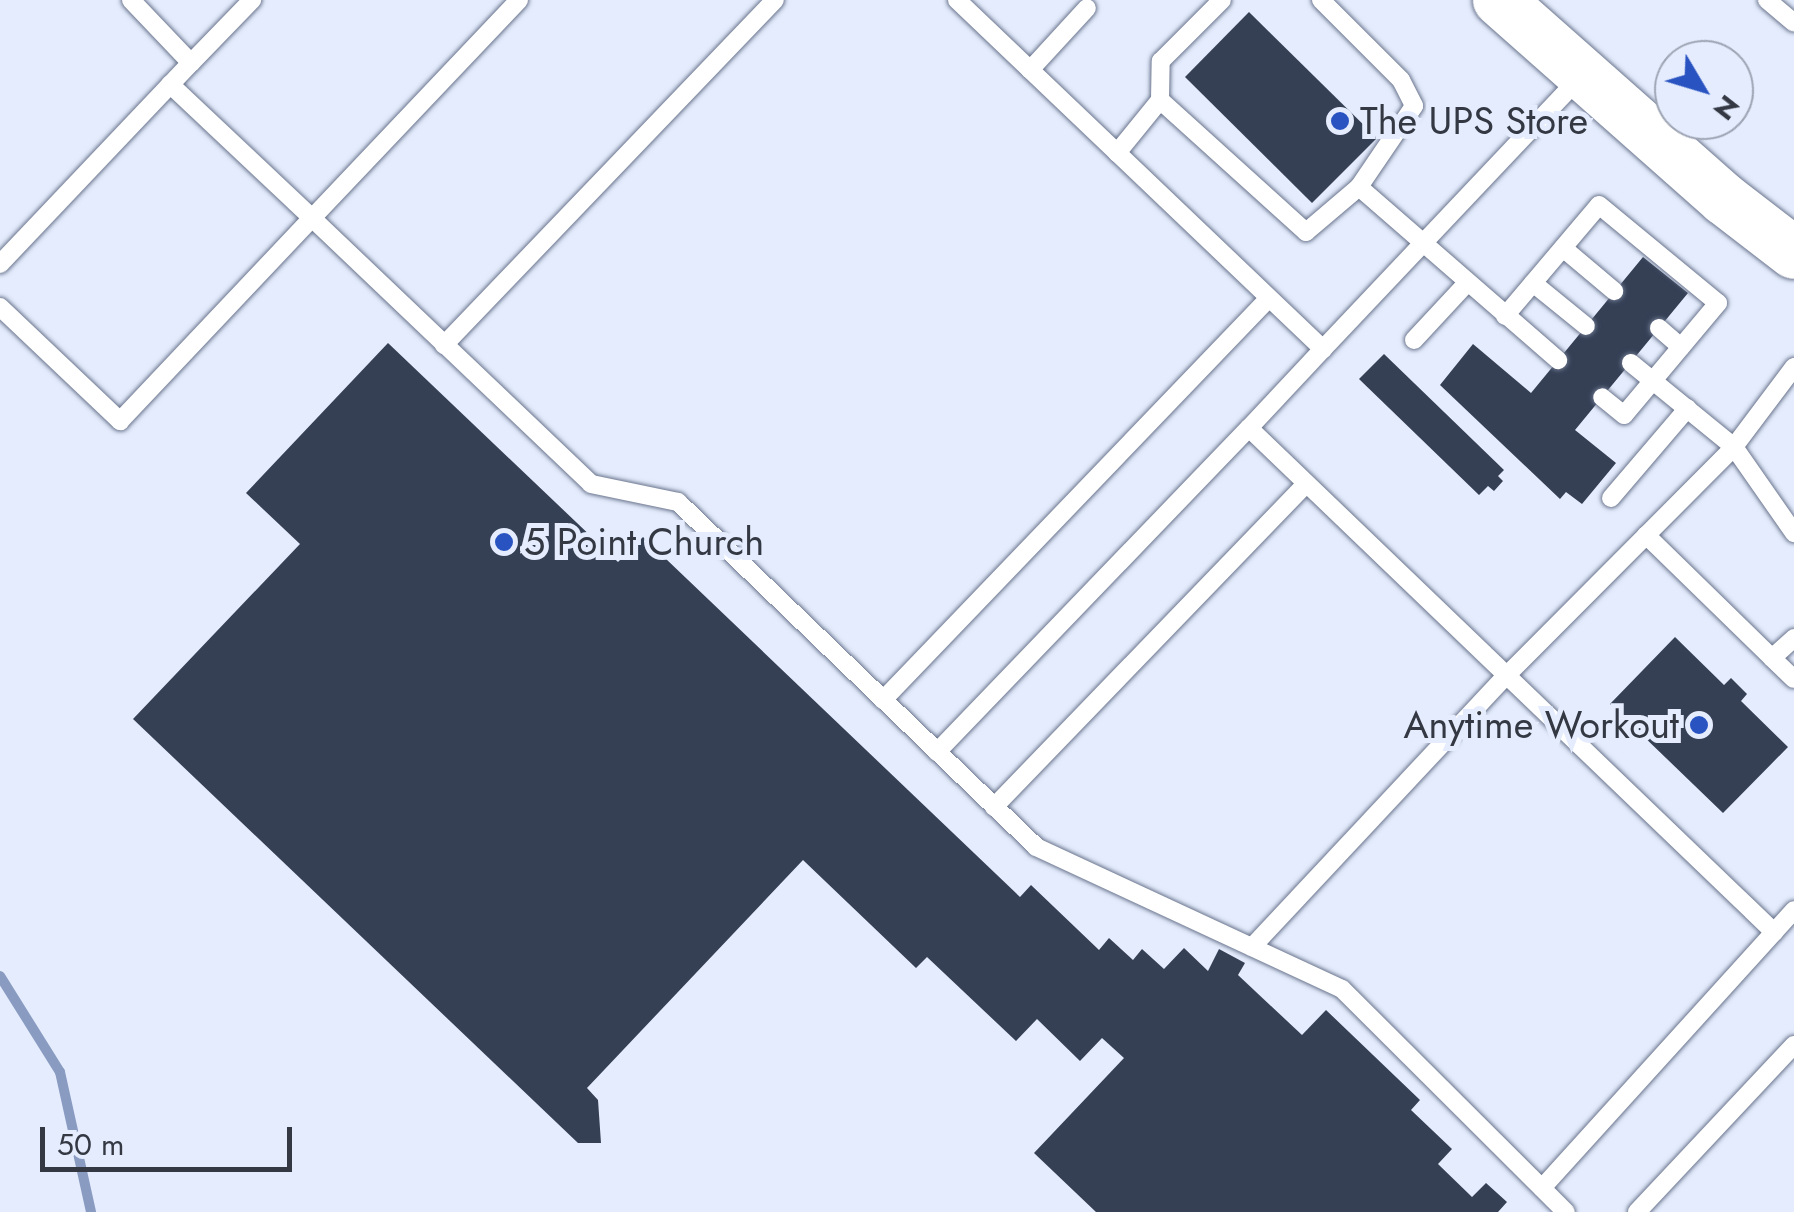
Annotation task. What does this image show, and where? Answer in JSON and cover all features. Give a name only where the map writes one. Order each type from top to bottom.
[{"type":"main road","points":[[1499,0],[1724,199],[1794,253]]},
{"type":"lane","points":[[132,0],[190,63]]},
{"type":"lane","points":[[0,264],[252,0]]},
{"type":"lane","points":[[0,307],[120,421],[520,0]]},
{"type":"lane","points":[[444,345],[776,0]]},
{"type":"lane","points":[[957,0],[1322,349]]},
{"type":"lane","points":[[1116,153],[1160,100],[1161,61],[1222,0]]},
{"type":"lane","points":[[1160,100],[1306,232],[1359,187],[1414,106],[1402,80],[1321,0]]},
{"type":"lane","points":[[1767,0],[1794,22]]},
{"type":"lane","points":[[1030,70],[1084,3]]},
{"type":"lane","points":[[938,752],[1582,75]]},
{"type":"lane","points":[[170,84],[591,484],[678,502],[1036,847],[1342,988],[1566,1212]]},
{"type":"lane","points":[[1359,187],[1558,360]]},
{"type":"lane","points":[[1505,316],[1599,206],[1718,302],[1624,415],[1602,397]]},
{"type":"lane","points":[[1562,248],[1614,292]]},
{"type":"lane","points":[[1414,340],[1467,282]]},
{"type":"lane","points":[[1533,283],[1586,326]]},
{"type":"lane","points":[[883,700],[1270,298]]},
{"type":"lane","points":[[1659,328],[1681,347]]},
{"type":"lane","points":[[1631,362],[1734,447],[1794,533]]},
{"type":"lane","points":[[1252,947],[1506,676],[1734,447],[1794,367]]},
{"type":"lane","points":[[1611,498],[1688,408]]},
{"type":"lane","points":[[1249,428],[1774,932]]},
{"type":"lane","points":[[994,807],[1306,484]]},
{"type":"lane","points":[[1646,536],[1794,679]]},
{"type":"lane","points":[[1772,658],[1794,638]]},
{"type":"lane","points":[[1542,1188],[1794,910]]},
{"type":"lane","points":[[1637,1212],[1794,1045]]},
{"type":"building","points":[[1249,12],[1377,138],[1312,203],[1185,77]]},
{"type":"building","points":[[1643,257],[1688,293],[1575,430],[1616,463],[1582,504],[1566,492],[1560,499],[1440,385],[1473,344],[1531,393]]},
{"type":"building","points":[[388,343],[618,562],[643,537],[1020,897],[1031,885],[1099,950],[1109,938],[1133,960],[1142,949],[1164,969],[1184,948],[1208,971],[1219,949],[1245,963],[1238,975],[1302,1035],[1326,1010],[1420,1100],[1411,1110],[1452,1149],[1438,1164],[1472,1197],[1486,1183],[1507,1202],[1498,1212],[1096,1212],[1034,1153],[1124,1058],[1102,1038],[1080,1061],[1037,1019],[1016,1041],[927,957],[916,968],[803,860],[587,1088],[598,1100],[601,1143],[578,1143],[133,719],[300,544],[246,493]]},
{"type":"building","points":[[1384,354],[1504,470],[1498,476],[1503,481],[1494,491],[1488,486],[1479,495],[1359,379]]},
{"type":"building","name":"Anytime Workout","points":[[1675,637],[1724,685],[1731,678],[1747,694],[1741,701],[1788,747],[1723,813],[1610,704]]},
{"type":"waterway","points":[[0,976],[60,1072],[91,1212]]},
{"type":"place","name":"The UPS Store","points":[[1340,121]]},
{"type":"place","name":"5 Point Church","points":[[504,542]]},
{"type":"place","name":"Anytime Workout","points":[[1699,725]]}]
